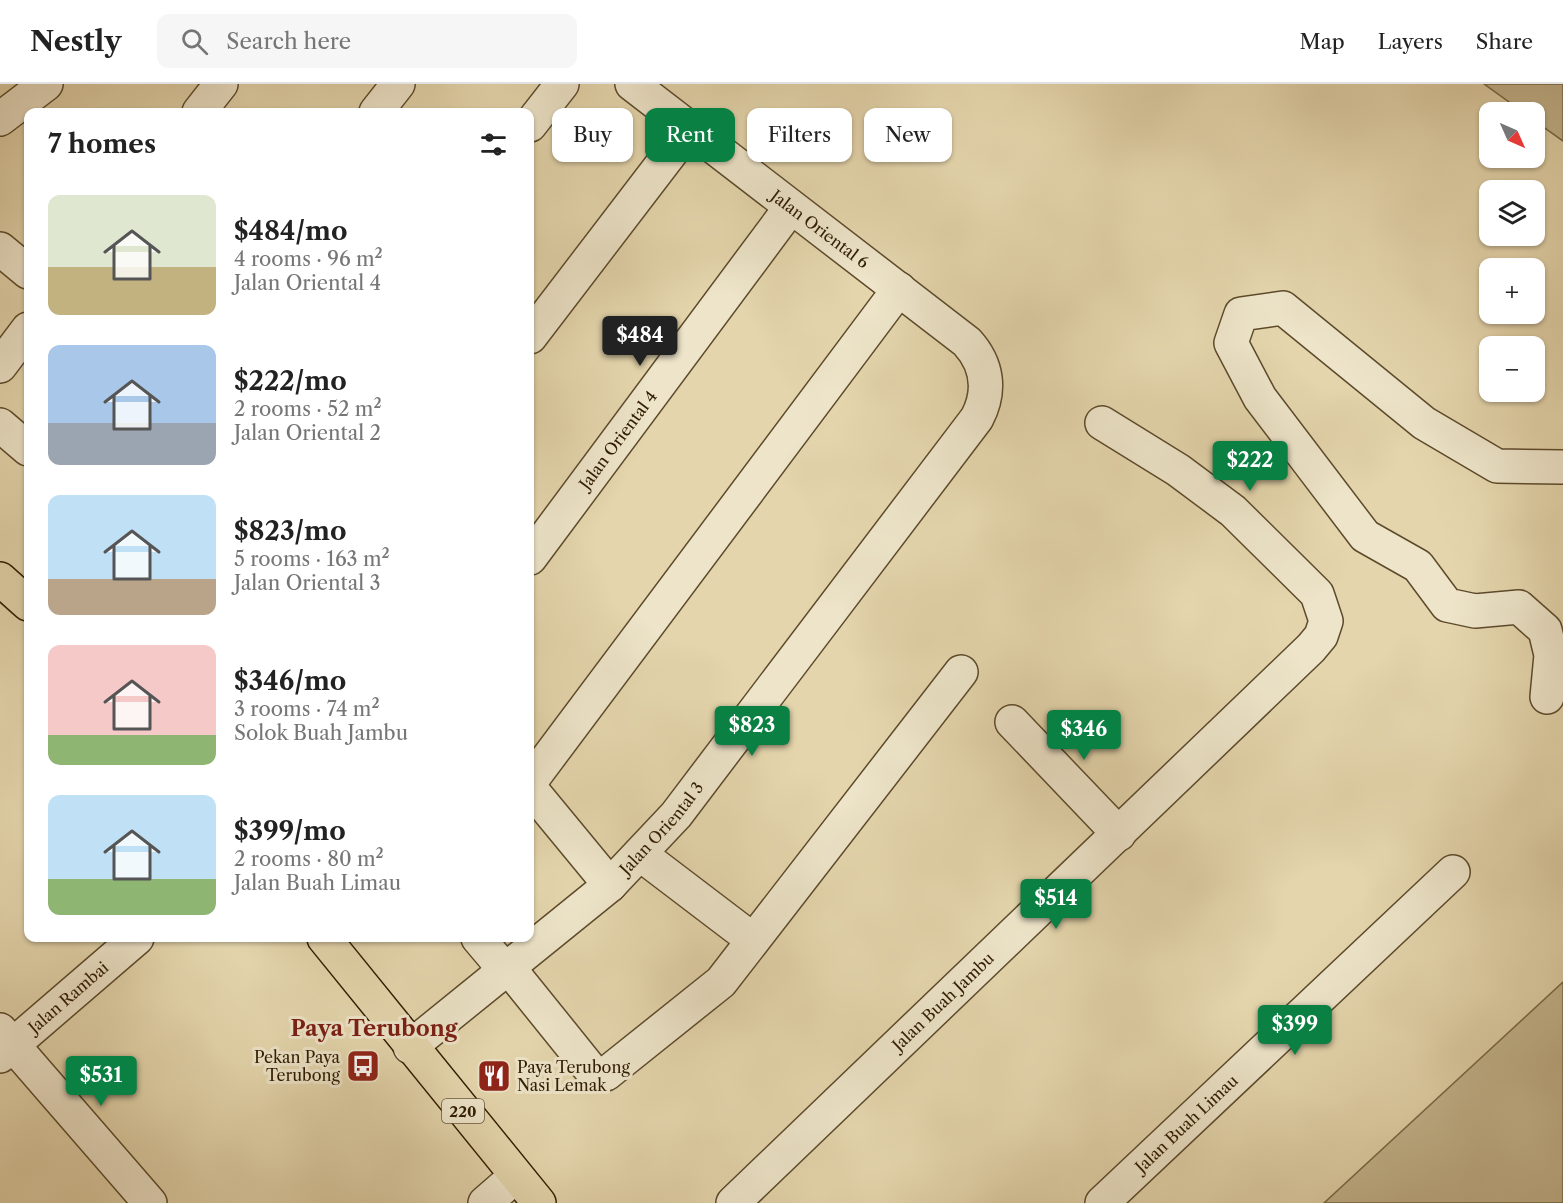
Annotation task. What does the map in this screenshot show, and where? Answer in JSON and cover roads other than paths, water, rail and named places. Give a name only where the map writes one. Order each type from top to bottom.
[{"type":"main road","points":[[0,579],[24,600]]},
{"type":"main road","name":"220","points":[[327,942],[410,1047],[539,1203]]},
{"type":"street","points":[[0,119],[46,84]]},
{"type":"street","points":[[202,108],[221,84]]},
{"type":"street","points":[[379,108],[398,84]]},
{"type":"street","points":[[534,120],[562,84]]},
{"type":"street","name":"Jalan Oriental 6","points":[[633,84],[663,108]]},
{"type":"street","points":[[534,332],[664,162]]},
{"type":"street","name":"Jalan Oriental 6","points":[[732,162],[973,348],[982,363],[987,387]]},
{"type":"street","name":"Jalan Oriental 4","points":[[534,553],[791,207]]},
{"type":"street","points":[[0,249],[24,269]]},
{"type":"street","points":[[534,777],[899,289]]},
{"type":"street","points":[[1546,697],[1551,655],[1545,630],[1519,608],[1475,611],[1447,605],[1418,566],[1365,536],[1260,398],[1231,343],[1241,314],[1284,308],[1424,423],[1497,466],[1563,467]]},
{"type":"street","points":[[0,366],[24,334]]},
{"type":"street","name":"Jalan Oriental 3","points":[[410,1047],[609,885],[676,814],[977,418],[984,404],[987,387]]},
{"type":"street","name":"Jalan Buah Jambu","points":[[733,1203],[1119,834],[1321,636],[1326,621],[1317,594],[1233,511],[1179,470],[1102,423]]},
{"type":"street","points":[[0,425],[24,446]]},
{"type":"street","points":[[482,942],[595,1075],[601,1076],[720,982],[961,672]]},
{"type":"street","points":[[1012,722],[1119,834]]},
{"type":"street","points":[[534,793],[609,885]]},
{"type":"street","points":[[640,854],[753,940]]},
{"type":"street","name":"Jalan Buah Limau","points":[[1102,1203],[1453,872]]},
{"type":"street","name":"Jalan Rambai","points":[[4,1043],[132,942]]},
{"type":"street","points":[[4,1043],[150,1203]]},
{"type":"street","points":[[485,1203],[516,1176]]},
{"type":"place","name":"Pekan Paya Terubong","points":[[363,1066]]},
{"type":"place","name":"Paya Terubong Nasi Lemak","points":[[494,1076]]},
{"type":"district","name":"Paya Terubong","points":[[374,1028]]}]
